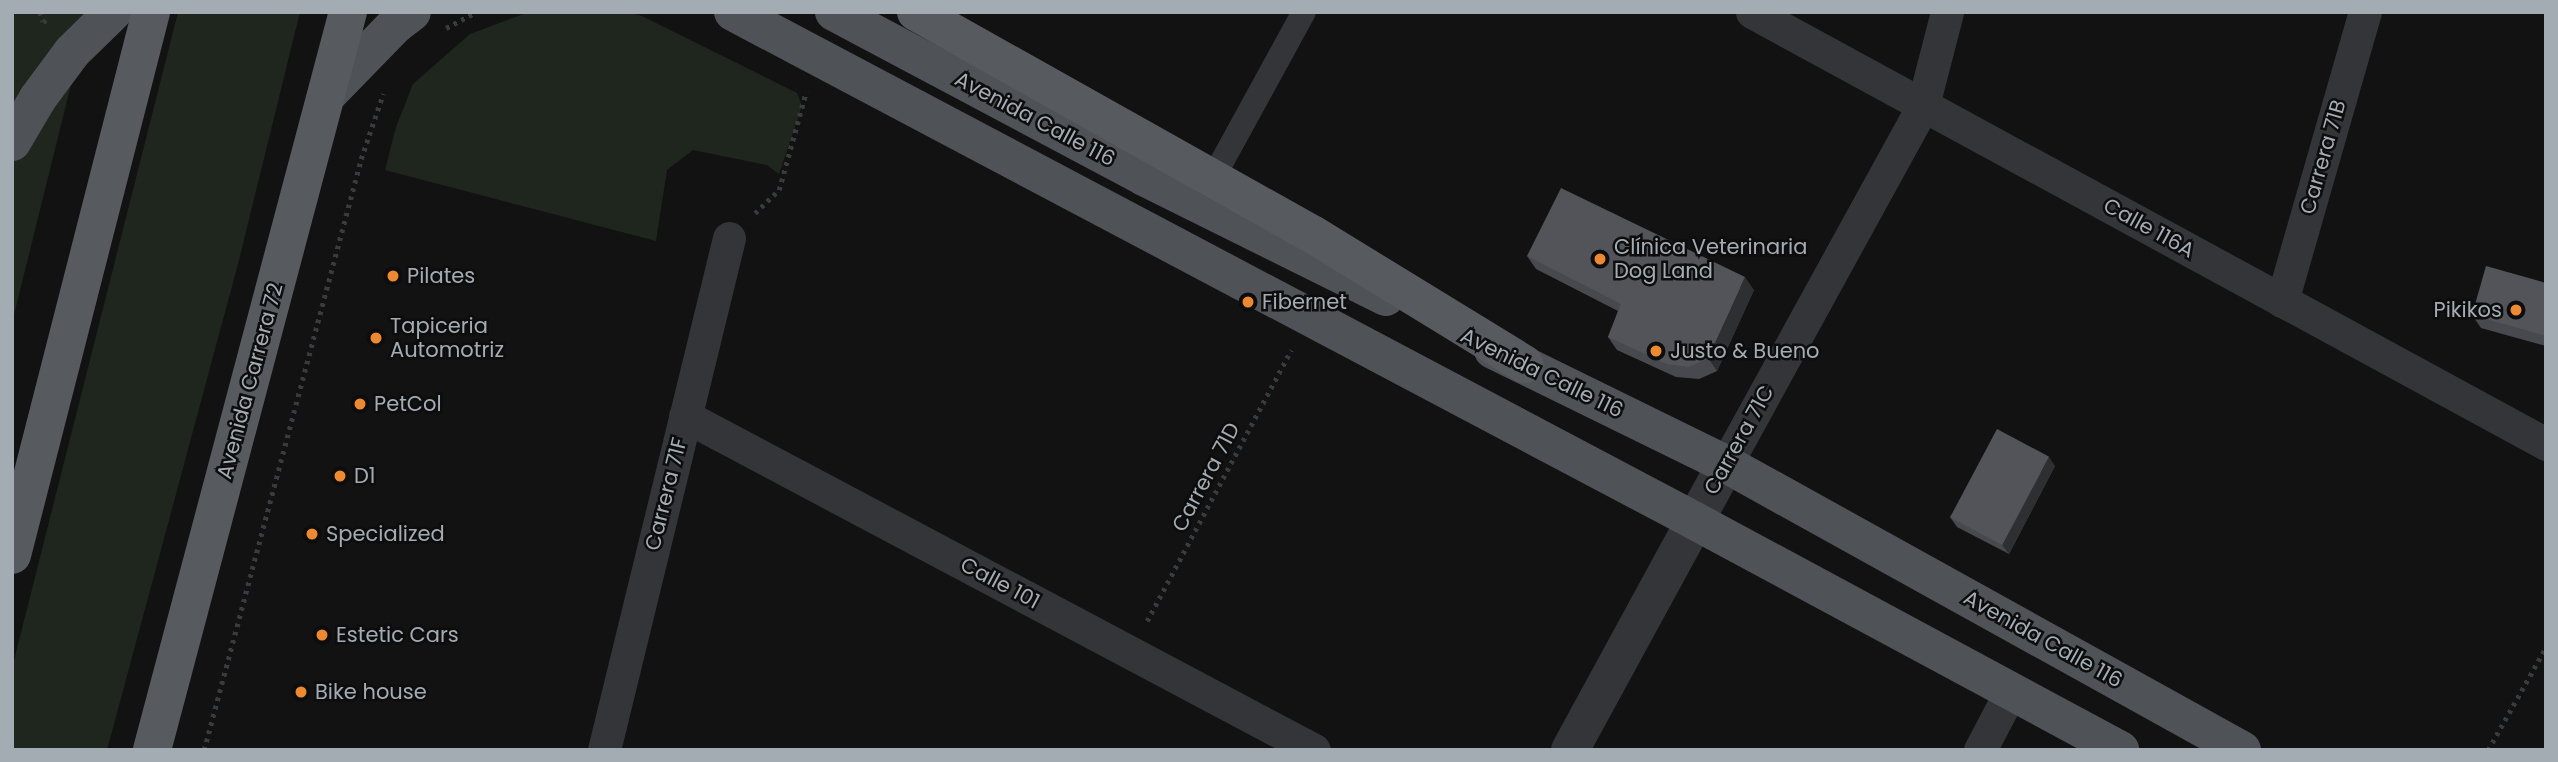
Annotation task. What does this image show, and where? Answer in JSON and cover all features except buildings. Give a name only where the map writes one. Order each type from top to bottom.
[{"type":"highway","points":[[12,555],[151,12]]},
{"type":"highway","name":"Avenida Carrera 72","points":[[152,750],[348,12]]},
{"type":"highway","points":[[916,12],[1312,234],[1524,365]]},
{"type":"main road","points":[[12,142],[38,98],[72,52],[113,12]]},
{"type":"main road","points":[[733,12],[1695,520],[2120,750]]},
{"type":"main road","name":"Avenida Calle 116","points":[[834,12],[1144,177],[1726,464],[2242,750]]},
{"type":"main road","points":[[327,95],[395,25],[425,22]]},
{"type":"street","points":[[1213,178],[1304,12]]},
{"type":"street","name":"Calle 116A","points":[[1752,12],[2546,444]]},
{"type":"street","name":"Carrera 71C","points":[[1570,750],[1923,105],[1947,12]]},
{"type":"street","name":"Carrera 71B","points":[[2282,301],[2365,12]]},
{"type":"street","name":"Carrera 71F","points":[[604,750],[729,238]]},
{"type":"street","name":"Calle 101","points":[[685,416],[1314,750]]},
{"type":"street","points":[[1980,750],[2011,691]]},
{"type":"path","points":[[40,12],[43,22],[49,17]]},
{"type":"path","points":[[425,22],[476,12]]},
{"type":"path","points":[[729,238],[779,190],[816,56]]},
{"type":"path","points":[[204,750],[361,159],[387,82]]},
{"type":"path","name":"Carrera 71D","points":[[1130,652],[1309,316]]},
{"type":"path","points":[[2487,750],[2546,647]]},
{"type":"shaded area","points":[[12,12],[89,12],[12,323]]},
{"type":"shaded area","points":[[178,12],[300,12],[238,264],[107,750],[12,750],[12,668]]},
{"type":"shaded area","points":[[529,12],[625,12],[642,16],[797,93],[802,106],[779,174],[767,165],[693,150],[667,170],[656,241],[385,170],[396,127],[413,84],[470,34]]},
{"type":"place","name":"Clínica Veterinaria Dog Land","points":[[1600,259]]},
{"type":"place","name":"Pilates","points":[[393,276]]},
{"type":"place","name":"Fibernet","points":[[1248,302]]},
{"type":"place","name":"Pikikos","points":[[2516,310]]},
{"type":"place","name":"Tapiceria Automotriz","points":[[376,338]]},
{"type":"place","name":"Justo & Bueno","points":[[1656,351]]},
{"type":"place","name":"PetCol","points":[[360,404]]},
{"type":"place","name":"D1","points":[[340,476]]},
{"type":"place","name":"Specialized","points":[[312,534]]},
{"type":"place","name":"Estetic Cars","points":[[322,635]]},
{"type":"place","name":"Bike house","points":[[301,692]]}]
